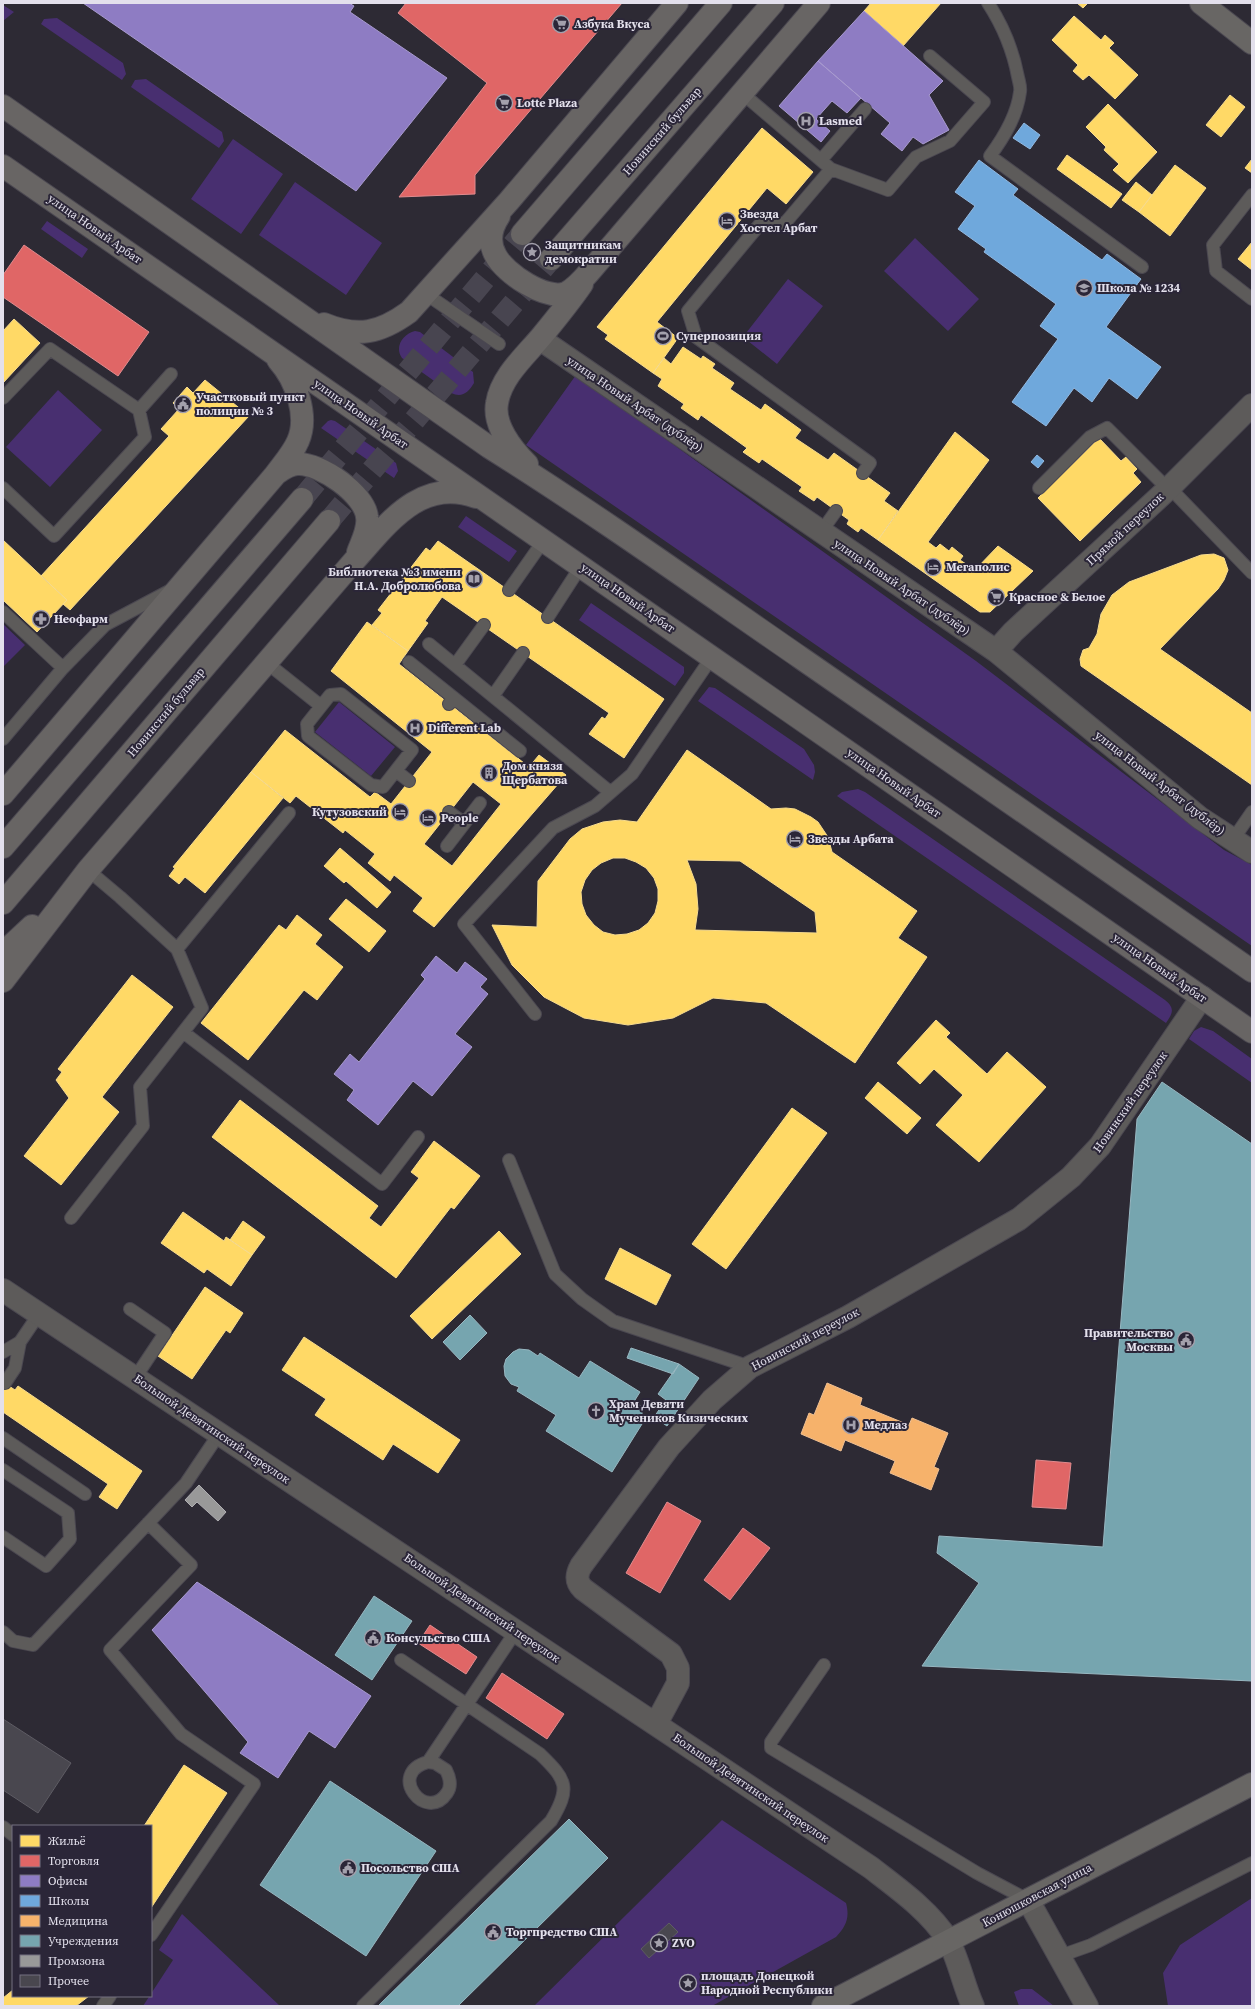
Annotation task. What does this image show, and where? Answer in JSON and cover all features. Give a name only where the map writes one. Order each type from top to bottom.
[{"type":"main road","points":[[297,312],[348,332],[363,332],[377,330],[393,324],[409,312],[509,201],[677,3]]},
{"type":"main road","points":[[522,234],[721,3]]},
{"type":"main road","name":"Новинский бульвар","points":[[551,259],[773,3]]},
{"type":"main road","points":[[553,488],[526,463],[509,442],[497,414],[497,403],[505,383],[567,306],[591,270],[819,3]]},
{"type":"main road","points":[[1201,3],[1252,43]]},
{"type":"main road","points":[[3,106],[490,447],[553,488],[1078,849],[1252,972]]},
{"type":"main road","name":"улица Новый Арбат","points":[[3,166],[1252,1032]]},
{"type":"main road","points":[[509,201],[497,218],[491,239],[496,257],[505,267],[539,291],[558,295],[566,293],[591,270]]},
{"type":"main road","points":[[3,794],[275,475],[298,443],[302,425],[301,412],[295,389],[280,363],[268,349]]},
{"type":"main road","points":[[275,475],[288,466],[296,464],[314,466],[329,474],[348,489],[361,502],[368,516],[368,524],[354,561]]},
{"type":"main road","points":[[3,981],[82,877],[354,561],[396,515],[409,504],[426,496],[446,492],[467,494],[496,507]]},
{"type":"main road","points":[[3,846],[302,499]]},
{"type":"main road","name":"Новинский бульвар","points":[[3,903],[329,520]]},
{"type":"main road","points":[[3,953],[82,877]]},
{"type":"main road","name":"Конюшковская улица","points":[[823,2006],[1252,1784]]},
{"type":"street","name":"улица Новый Арбат (дублёр)","points":[[540,339],[996,651],[1200,818],[1252,852]]},
{"type":"street","name":"Прямой переулок","points":[[996,651],[1013,632],[1169,488],[1252,405]]},
{"type":"street","name":"Новинский переулок","points":[[656,1724],[678,1683],[678,1668],[671,1654],[583,1589],[579,1584],[578,1571],[670,1447],[712,1400],[750,1367],[848,1317],[1019,1219],[1072,1177],[1100,1146],[1202,997]]},
{"type":"street","name":"Большой Девятинский переулок","points":[[3,1290],[870,1867],[902,1891],[932,1918],[949,1941],[973,2006]]},
{"type":"street","points":[[1028,1900],[1088,2006]]},
{"type":"lane","points":[[988,3],[996,16],[1014,55],[1020,91],[1014,114],[1003,138],[990,156],[1142,267]]},
{"type":"lane","points":[[742,93],[831,169],[888,190],[916,157],[950,141],[984,102],[930,56]]},
{"type":"lane","points":[[821,160],[865,109]]},
{"type":"lane","points":[[831,169],[785,223],[760,224],[688,312],[696,337],[870,463],[863,473]]},
{"type":"lane","points":[[1252,195],[1213,245],[1216,271],[1252,299]]},
{"type":"lane","points":[[426,294],[499,344]]},
{"type":"lane","points":[[3,398],[50,349],[139,410],[145,437],[54,536],[3,488]]},
{"type":"lane","points":[[139,410],[171,374]]},
{"type":"lane","points":[[1039,488],[1090,437],[1107,428],[1169,488],[1252,573]]},
{"type":"lane","points":[[821,532],[836,511]]},
{"type":"lane","points":[[509,590],[544,540]]},
{"type":"lane","points":[[548,617],[581,566]]},
{"type":"lane","points":[[3,739],[63,668],[105,625],[180,585]]},
{"type":"lane","points":[[3,612],[63,668]]},
{"type":"lane","points":[[455,665],[484,625]]},
{"type":"lane","points":[[430,644],[610,792]]},
{"type":"lane","points":[[493,696],[523,653]]},
{"type":"lane","points":[[536,1014],[464,924],[553,828],[595,806],[632,774],[712,657]]},
{"type":"lane","points":[[409,662],[452,701],[520,751]]},
{"type":"lane","points":[[267,663],[321,706]]},
{"type":"lane","points":[[342,694],[416,746],[383,787],[371,785],[308,736],[307,724],[321,706],[330,695],[342,694]]},
{"type":"lane","points":[[396,771],[409,781]]},
{"type":"lane","points":[[447,846],[480,803]]},
{"type":"lane","points":[[449,812],[464,823]]},
{"type":"lane","points":[[1232,840],[1252,812]]},
{"type":"lane","points":[[177,948],[289,813]]},
{"type":"lane","points":[[71,1218],[143,1126],[140,1087],[202,1008],[177,948],[120,897],[82,877]]},
{"type":"lane","points":[[184,1032],[382,1184],[418,1137]]},
{"type":"lane","points":[[510,1160],[555,1274],[582,1299],[613,1321],[750,1367]]},
{"type":"lane","points":[[130,1309],[165,1333],[135,1378]]},
{"type":"lane","points":[[5,1383],[15,1368],[20,1342],[39,1314]]},
{"type":"lane","points":[[3,1352],[20,1342]]},
{"type":"lane","points":[[3,1632],[13,1641],[32,1645],[186,1483],[219,1434]]},
{"type":"lane","points":[[3,1438],[85,1494]]},
{"type":"lane","points":[[3,1470],[68,1513],[70,1539],[46,1566],[3,1537]]},
{"type":"lane","points":[[148,1523],[191,1565],[110,1650],[182,1734],[254,1784],[152,1934]]},
{"type":"lane","points":[[428,1762],[516,1631]]},
{"type":"lane","points":[[363,2006],[551,1821],[562,1803],[564,1785],[556,1769],[540,1754],[401,1660]]},
{"type":"lane","points":[[824,1665],[771,1742],[771,1748],[977,1873],[1028,1900]]},
{"type":"lane","points":[[3,1827],[12,1834]]},
{"type":"lane","points":[[1060,1956],[1091,1944],[1252,1863]]},
{"type":"lane","points":[[103,2006],[109,1997]]},
{"type":"shaded area","points":[[3,5],[14,12],[3,21]]},
{"type":"shaded area","points":[[57,18],[123,63],[126,74],[122,80],[41,24],[44,19]]},
{"type":"shaded area","points":[[146,79],[222,132],[224,141],[219,148],[131,87],[135,80]]},
{"type":"shaded area","points":[[233,139],[283,174],[241,234],[191,199]]},
{"type":"shaded area","points":[[295,182],[382,243],[346,295],[259,235]]},
{"type":"shaded area","points":[[47,221],[88,249],[82,258],[41,229]]},
{"type":"shaded area","points":[[915,238],[979,299],[948,331],[884,271]]},
{"type":"shaded area","points":[[788,279],[823,306],[777,364],[743,337]]},
{"type":"shaded area","points":[[415,331],[420,332],[473,372],[474,383],[467,392],[462,395],[451,393],[402,358],[399,345],[407,335]]},
{"type":"shaded area","points":[[576,375],[976,661],[1224,850],[1252,865],[1252,946],[526,445]]},
{"type":"shaded area","points":[[58,390],[102,430],[50,487],[6,447]]},
{"type":"shaded area","points":[[331,420],[335,421],[396,463],[398,471],[394,478],[321,428]]},
{"type":"shaded area","points":[[466,516],[517,551],[509,562],[458,527]]},
{"type":"shaded area","points":[[591,603],[684,667],[684,673],[675,686],[579,620]]},
{"type":"shaded area","points":[[3,624],[25,645],[3,667]]},
{"type":"shaded area","points":[[709,687],[715,688],[804,749],[814,765],[815,772],[813,780],[698,701]]},
{"type":"shaded area","points":[[339,702],[395,747],[371,776],[315,732]]},
{"type":"shaded area","points":[[858,789],[865,792],[1165,1000],[1172,1008],[1166,1023],[837,796],[842,792]]},
{"type":"shaded area","points":[[1201,1027],[1213,1031],[1252,1059],[1252,1083],[1189,1039],[1194,1031]]},
{"type":"shaded area","points":[[722,1820],[846,1903],[848,1913],[846,1922],[836,1937],[712,2006],[534,2006]],"holes":[[[669,1923],[677,1932],[649,1958],[641,1949]]]},
{"type":"shaded area","points":[[1252,1898],[1252,2006],[1168,2006],[1163,1973],[1180,1945]]},
{"type":"shaded area","points":[[182,1914],[280,2006],[143,2006],[149,1997],[152,1997],[152,1992],[173,1960],[159,1950]]},
{"type":"shaded area","points":[[1021,1989],[1032,1989],[1054,2006],[1019,2006],[1014,1992]]},
{"type":"building: Жильё","points":[[871,3],[941,3],[903,46],[864,11]]},
{"type":"building: Жильё","points":[[1077,3],[1088,3],[1083,8]]},
{"type":"building: Жильё","points":[[1074,16],[1101,40],[1105,35],[1114,43],[1109,48],[1138,75],[1115,99],[1089,75],[1083,80],[1073,71],[1078,65],[1052,40]]},
{"type":"building: Жильё","points":[[1230,95],[1245,107],[1221,137],[1206,125]]},
{"type":"building: Жильё","points":[[1108,104],[1157,152],[1128,183],[1113,170],[1119,164],[1104,150],[1106,147],[1086,127]]},
{"type":"building: Жильё","points":[[762,128],[813,172],[786,204],[767,188],[657,322],[678,338],[653,373],[605,339],[608,335],[597,327]]},
{"type":"building: Жильё","points":[[1067,155],[1122,194],[1111,208],[1057,169]]},
{"type":"building: Жильё","points":[[1252,159],[1252,173],[1245,168]]},
{"type":"building: Жильё","points":[[1175,165],[1206,188],[1170,236],[1139,212]]},
{"type":"building: Жильё","points":[[1136,182],[1152,195],[1139,212],[1122,200]]},
{"type":"building: Жильё","points":[[1252,242],[1252,270],[1238,259]]},
{"type":"building: Жильё","points":[[14,319],[40,343],[3,383],[3,331]]},
{"type":"building: Жильё","points":[[683,347],[701,359],[703,356],[715,364],[712,368],[734,383],[730,389],[761,410],[765,404],[801,430],[795,438],[828,460],[834,453],[890,493],[884,501],[898,511],[878,540],[861,528],[858,532],[847,524],[849,520],[817,497],[814,501],[799,491],[802,487],[762,459],[759,463],[743,452],[747,448],[701,415],[698,420],[681,408],[684,404],[658,386],[662,379],[653,373],[664,358],[671,364]]},
{"type":"building: Жильё","points":[[205,380],[249,416],[70,610],[63,604],[67,600],[41,576],[169,436],[161,429],[179,409],[173,403],[187,387],[193,393]]},
{"type":"building: Жильё","points":[[955,432],[989,460],[928,542],[936,548],[940,544],[949,551],[952,547],[963,556],[960,560],[975,570],[998,546],[1033,571],[990,612],[980,612],[878,540]]},
{"type":"building: Жильё","points":[[1099,438],[1121,461],[1126,457],[1137,469],[1133,473],[1141,482],[1080,541],[1038,498]]},
{"type":"building: Жильё","points":[[3,540],[67,600],[37,632],[3,600]]},
{"type":"building: Жильё","points":[[438,541],[664,699],[624,758],[589,734],[602,717],[605,719],[609,713],[442,597],[425,621],[428,623],[408,651],[372,625],[382,613],[378,610],[426,548],[430,551]]},
{"type":"building: Жильё","points":[[1214,554],[1224,558],[1228,570],[1224,580],[1218,589],[1160,649],[1252,713],[1252,785],[1081,666],[1080,659],[1083,650],[1089,648],[1097,634],[1101,614],[1112,595],[1129,582],[1201,555]]},
{"type":"building: Жильё","name":"Дом князя Щербатова","points":[[367,622],[408,651],[399,664],[529,767],[539,755],[566,775],[434,927],[413,911],[423,898],[394,875],[390,881],[368,863],[375,854],[345,830],[343,833],[296,796],[290,803],[251,772],[285,730],[370,797],[375,792],[391,804],[432,752],[331,671]],"holes":[[[473,782],[501,804],[452,866],[424,844]]]},
{"type":"building: Жильё","points":[[687,750],[771,809],[795,809],[811,817],[818,822],[828,837],[832,852],[917,911],[898,938],[927,957],[855,1063],[766,1003],[713,998],[673,1018],[628,1025],[584,1018],[544,997],[512,965],[492,925],[537,927],[538,881],[570,839],[582,829],[603,822],[620,820],[637,822]],"holes":[[[613,858],[625,858],[646,868],[654,878],[658,889],[658,901],[655,913],[648,923],[639,930],[627,934],[615,935],[603,932],[594,925],[586,915],[582,904],[581,892],[585,880],[592,870],[601,863]],[[687,860],[740,861],[815,912],[817,933],[695,930],[698,909],[696,884]]]},
{"type":"building: Жильё","points":[[251,772],[283,798],[205,893],[185,877],[179,884],[169,876],[175,868],[173,867]]},
{"type":"building: Жильё","points":[[340,848],[391,892],[377,908],[346,881],[344,883],[324,866]]},
{"type":"building: Жильё","points":[[346,899],[386,931],[369,952],[329,919]]},
{"type":"building: Жильё","points":[[297,915],[322,935],[315,944],[343,967],[317,1000],[304,990],[248,1060],[201,1023],[279,925],[286,930]]},
{"type":"building: Жильё","points":[[132,975],[173,1007],[102,1097],[119,1112],[61,1185],[24,1156],[69,1098],[56,1080],[62,1072],[58,1069]]},
{"type":"building: Жильё","points":[[936,1020],[950,1033],[946,1037],[987,1074],[1007,1052],[1046,1087],[979,1162],[936,1125],[963,1095],[934,1069],[920,1084],[897,1063]]},
{"type":"building: Жильё","points":[[878,1082],[921,1118],[907,1134],[865,1098]]},
{"type":"building: Жильё","points":[[240,1100],[378,1206],[369,1218],[381,1227],[419,1178],[411,1172],[434,1141],[480,1176],[454,1209],[451,1207],[396,1278],[212,1137]]},
{"type":"building: Жильё","points":[[792,1108],[827,1133],[726,1269],[692,1244]]},
{"type":"building: Жильё","points":[[183,1212],[224,1241],[226,1237],[252,1255],[231,1286],[207,1269],[204,1273],[161,1243]]},
{"type":"building: Жильё","points":[[243,1221],[265,1237],[252,1255],[230,1240]]},
{"type":"building: Жильё","points":[[499,1231],[521,1254],[432,1339],[410,1316]]},
{"type":"building: Жильё","points":[[620,1248],[671,1275],[656,1305],[605,1279]]},
{"type":"building: Жильё","points":[[205,1287],[243,1313],[230,1333],[226,1330],[192,1379],[158,1356]]},
{"type":"building: Жильё","points":[[304,1337],[460,1440],[438,1473],[393,1444],[383,1460],[315,1415],[326,1399],[282,1370]]},
{"type":"building: Жильё","points":[[3,1382],[15,1390],[18,1386],[142,1471],[117,1509],[99,1497],[108,1484],[3,1412]]},
{"type":"building: Жильё","points":[[184,1765],[227,1793],[152,1906],[152,1825],[145,1825]]},
{"type":"building: Жильё","points":[[12,1991],[12,1997],[88,1997],[76,2006],[3,2006],[3,1998]]},
{"type":"building: Торговля","name":"Lotte Plaza","points":[[406,3],[622,3],[475,175],[475,194],[399,197],[487,83],[398,13]]},
{"type":"building: Торговля","points":[[24,245],[149,332],[118,376],[3,297],[3,275]]},
{"type":"building: Торговля","points":[[1036,1460],[1071,1463],[1066,1509],[1032,1507]]},
{"type":"building: Торговля","points":[[667,1502],[701,1521],[660,1593],[626,1573]]},
{"type":"building: Торговля","points":[[743,1528],[770,1548],[730,1600],[704,1580]]},
{"type":"building: Торговля","points":[[430,1625],[477,1657],[466,1674],[418,1643]]},
{"type":"building: Торговля","points":[[502,1673],[564,1714],[547,1739],[486,1698]]},
{"type":"building: Офисы","points":[[83,3],[349,3],[354,6],[350,12],[447,78],[356,191]]},
{"type":"building: Офисы","points":[[864,11],[943,81],[929,95],[949,130],[923,144],[913,137],[902,151],[881,134],[890,123],[818,61]]},
{"type":"building: Офисы","points":[[818,61],[861,98],[847,113],[832,101],[816,119],[830,131],[821,142],[779,106]]},
{"type":"building: Офисы","points":[[436,956],[457,973],[465,962],[487,979],[480,987],[488,994],[455,1034],[472,1047],[432,1096],[413,1081],[378,1125],[347,1100],[354,1090],[334,1074],[350,1054],[359,1062],[425,979],[421,975]]},
{"type":"building: Офисы","points":[[197,1582],[371,1696],[335,1748],[309,1731],[278,1778],[240,1753],[248,1742],[152,1630]]},
{"type":"building: Школы","points":[[1024,123],[1040,135],[1030,149],[1013,138]]},
{"type":"building: Школы","points":[[979,160],[1018,189],[1013,195],[1102,260],[1107,254],[1141,279],[1106,327],[1161,367],[1137,399],[1109,378],[1092,402],[1074,388],[1046,426],[1012,402],[1058,339],[1040,326],[1056,304],[984,252],[986,249],[958,229],[975,206],[955,192]]},
{"type":"building: Школы","points":[[1037,455],[1044,461],[1038,468],[1031,462]]},
{"type":"building: Медицина","points":[[827,1383],[862,1398],[860,1405],[909,1425],[912,1418],[948,1433],[934,1467],[939,1469],[931,1490],[890,1473],[895,1461],[845,1440],[841,1451],[801,1434],[809,1413],[814,1415]]},
{"type":"building: Учреждения","name":"Правительство Москвы","points":[[1162,1082],[1252,1144],[1252,1681],[922,1666],[979,1583],[937,1553],[939,1536],[1103,1547],[1137,1119]]},
{"type":"building: Учреждения","points":[[470,1315],[487,1333],[460,1360],[443,1342]]},
{"type":"building: Учреждения","points":[[631,1348],[679,1364],[673,1374],[627,1358]]},
{"type":"building: Учреждения","name":"Храм Девяти Мучеников Кизических","points":[[519,1349],[529,1350],[538,1356],[540,1353],[579,1378],[590,1361],[640,1392],[635,1400],[642,1408],[642,1414],[638,1420],[642,1424],[612,1472],[546,1431],[556,1415],[517,1391],[519,1387],[511,1384],[505,1376],[504,1366],[506,1359],[513,1352]]},
{"type":"building: Учреждения","points":[[679,1364],[699,1378],[667,1426],[654,1417],[666,1400],[658,1394]]},
{"type":"building: Учреждения","name":"Консульство США","points":[[374,1596],[412,1621],[372,1680],[335,1655]]},
{"type":"building: Учреждения","name":"Посольство США","points":[[330,1781],[436,1851],[366,1956],[260,1885]]},
{"type":"building: Учреждения","name":"Торгпредство США","points":[[569,1819],[608,1858],[458,2006],[378,2006]]},
{"type":"building: Промзона","points":[[199,1485],[226,1512],[218,1521],[197,1502],[192,1507],[185,1500]]},
{"type":"building: Прочее","points":[[3,1719],[71,1763],[38,1813],[3,1790]]},
{"type":"building: Прочее","points":[[669,1923],[678,1932],[649,1958],[641,1949]]},
{"type":"tunnel","points":[[302,499],[522,234]]},
{"type":"tunnel","points":[[329,521],[551,259]]},
{"type":"place","name":"Азбука Вкуса","points":[[561,24]]},
{"type":"place","name":"Lotte Plaza","points":[[504,103]]},
{"type":"place","name":"Lasmed","points":[[806,121]]},
{"type":"place","name":"Звезда Хостел Арбат","points":[[727,221]]},
{"type":"place","name":"Защитникам демократии","points":[[532,252]]},
{"type":"place","name":"Школа № 1234","points":[[1084,288]]},
{"type":"place","name":"Суперпозиция","points":[[663,336]]},
{"type":"place","name":"Участковый пункт полиции № 3","points":[[183,404]]},
{"type":"place","name":"Мегаполис","points":[[933,567]]},
{"type":"place","name":"Библиотека №3 имени Н.А. Добролюбова","points":[[474,579]]},
{"type":"place","name":"Красное & Белое","points":[[996,597]]},
{"type":"place","name":"Неофарм","points":[[41,619]]},
{"type":"place","name":"Different Lab","points":[[415,728]]},
{"type":"place","name":"Дом князя Щербатова","points":[[489,773]]},
{"type":"place","name":"Кутузовский","points":[[400,812]]},
{"type":"place","name":"People","points":[[428,818]]},
{"type":"place","name":"Звезды Арбата","points":[[795,839]]},
{"type":"place","name":"Правительство Москвы","points":[[1186,1340]]},
{"type":"place","name":"Храм Девяти Мучеников Кизических","points":[[596,1411]]},
{"type":"place","name":"Медлаз","points":[[851,1425]]},
{"type":"place","name":"Консульство США","points":[[373,1638]]},
{"type":"place","name":"Посольство США","points":[[348,1868]]},
{"type":"place","name":"Торгпредство США","points":[[493,1932]]},
{"type":"place","name":"ZVO","points":[[659,1943]]},
{"type":"place","name":"площадь Донецкой Народной Республики","points":[[688,1983]]}]
